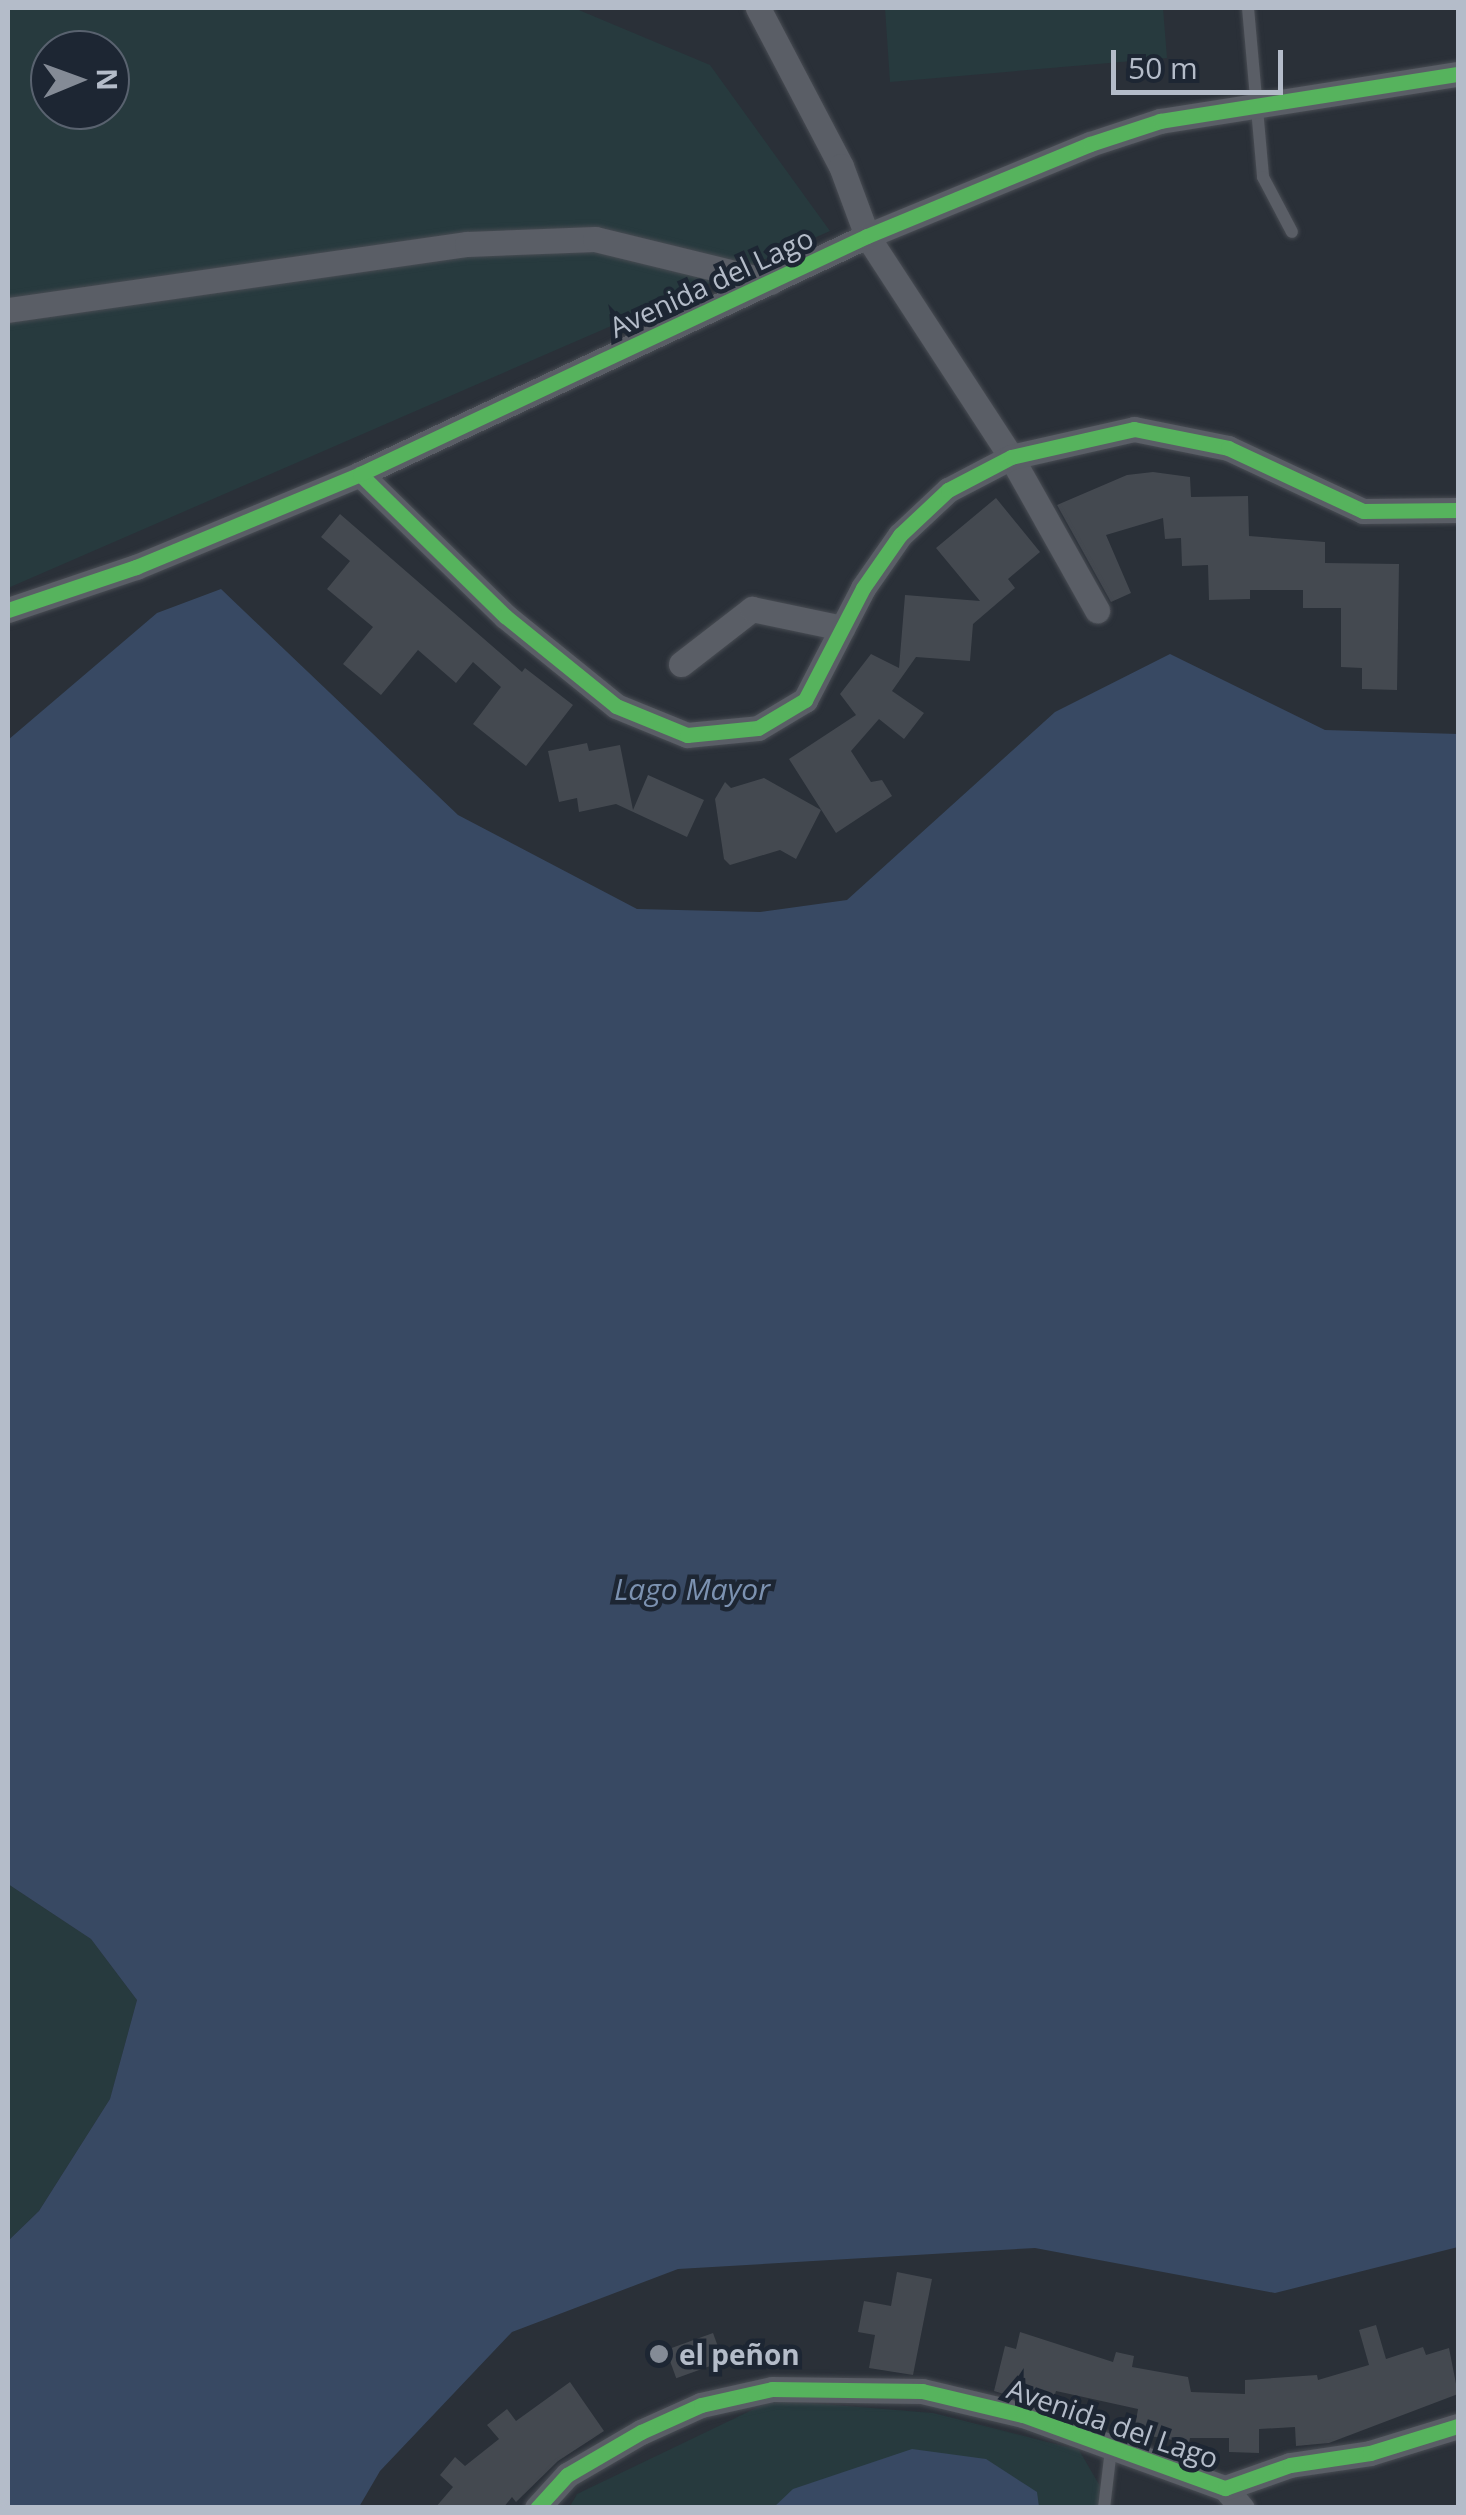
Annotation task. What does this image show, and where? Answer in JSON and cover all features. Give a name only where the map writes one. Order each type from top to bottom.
[{"type":"street","points":[[758,8],[778,34],[841,166],[867,236],[1011,457],[1096,610]]},
{"type":"street","name":"Avenida del Lago","points":[[8,610],[136,567],[360,474],[867,236],[1090,144],[1160,121],[1458,74]]},
{"type":"street","points":[[8,310],[468,244],[595,239],[770,282]]},
{"type":"street","points":[[360,474],[505,616],[616,706],[687,735],[758,728],[805,700],[842,628],[900,535],[948,490],[1011,457],[1134,429],[1228,448],[1363,510],[1458,510]]},
{"type":"street","points":[[681,664],[752,609],[842,628]]},
{"type":"street","name":"Avenida del Lago","points":[[537,2508],[567,2476],[640,2432],[700,2405],[772,2388],[922,2390],[1022,2414],[1234,2498],[1290,2466],[1370,2453],[1458,2426]]},
{"type":"lane","points":[[1248,8],[1252,106],[1263,176],[1292,232]]},
{"type":"lane","points":[[1104,2508],[1111,2449]]},
{"type":"green space","points":[[8,8],[574,8],[710,65],[830,231],[8,588]]},
{"type":"green space","points":[[885,8],[1163,8],[1167,58],[890,82]]},
{"type":"green space","points":[[8,1884],[91,1939],[137,2000],[110,2099],[39,2211],[8,2241]]},
{"type":"green space","points":[[773,2400],[933,2413],[1079,2450],[1112,2507],[569,2508],[577,2494]]},
{"type":"water","name":"Lago Mayor","points":[[221,589],[458,815],[637,909],[760,912],[847,900],[1055,712],[1170,654],[1325,730],[1458,734],[1458,2247],[1275,2293],[1035,2248],[678,2269],[512,2332],[380,2471],[359,2507],[8,2507],[8,2241],[39,2211],[110,2099],[137,2000],[91,1939],[8,1884],[8,740],[157,613]]},
{"type":"water","points":[[912,2449],[986,2459],[1037,2492],[1039,2507],[774,2507],[793,2489]]},
{"type":"building","points":[[1153,472],[1190,477],[1191,497],[1248,496],[1249,536],[1325,542],[1325,563],[1399,564],[1397,690],[1362,689],[1362,668],[1341,667],[1341,608],[1303,608],[1303,590],[1250,590],[1250,599],[1209,600],[1208,565],[1182,566],[1181,538],[1165,539],[1163,518],[1106,535],[1131,593],[1111,602],[1057,505],[1127,475]]},
{"type":"building","points":[[996,498],[1040,552],[1008,579],[1015,588],[973,624],[970,661],[916,657],[892,691],[924,713],[904,739],[879,719],[851,751],[871,782],[882,780],[892,796],[836,833],[789,759],[856,715],[840,694],[871,654],[899,668],[905,595],[980,601],[936,548]]},
{"type":"building","points":[[340,514],[522,672],[525,668],[573,705],[526,766],[473,724],[501,687],[473,662],[456,683],[418,650],[381,695],[343,664],[373,627],[327,589],[350,561],[321,537]]},
{"type":"building","points":[[587,743],[589,751],[620,745],[633,810],[648,775],[704,800],[687,837],[616,804],[579,812],[577,798],[559,802],[548,751]]},
{"type":"building","points":[[764,778],[821,810],[796,859],[780,850],[730,865],[724,859],[715,799],[725,782],[731,788]]},
{"type":"building","points":[[897,2272],[932,2279],[913,2375],[869,2368],[875,2335],[858,2332],[864,2301],[891,2306]]},
{"type":"building","points":[[1376,2325],[1386,2359],[1423,2347],[1426,2355],[1449,2348],[1458,2394],[1329,2443],[1296,2446],[1295,2427],[1259,2429],[1259,2453],[1229,2452],[1229,2438],[1190,2438],[1189,2443],[1134,2433],[1138,2409],[1056,2391],[1051,2408],[994,2391],[1005,2346],[1016,2349],[1020,2332],[1113,2362],[1116,2352],[1134,2356],[1132,2367],[1188,2377],[1191,2392],[1245,2394],[1245,2380],[1317,2375],[1318,2380],[1369,2365],[1359,2330]]},
{"type":"building","points":[[713,2333],[723,2361],[676,2378],[666,2350]]},
{"type":"building","points":[[570,2382],[604,2431],[558,2461],[516,2502],[512,2497],[503,2508],[435,2508],[453,2487],[440,2475],[455,2457],[465,2466],[499,2439],[487,2425],[507,2409],[516,2421]]},
{"type":"cycle path","points":[[8,610],[136,567],[360,474],[867,236],[1090,144],[1160,121],[1458,74]]},
{"type":"cycle path","points":[[360,474],[505,616],[616,706],[687,735],[758,728],[805,700],[863,588],[900,535],[948,490],[1011,457],[1134,429],[1228,448],[1363,511],[1458,510]]},
{"type":"cycle path","points":[[537,2508],[567,2475],[641,2432],[701,2405],[772,2389],[922,2391],[1023,2415],[1225,2488],[1290,2465],[1370,2453],[1458,2426]]},
{"type":"place","name":"el peñon","points":[[659,2354]]}]
